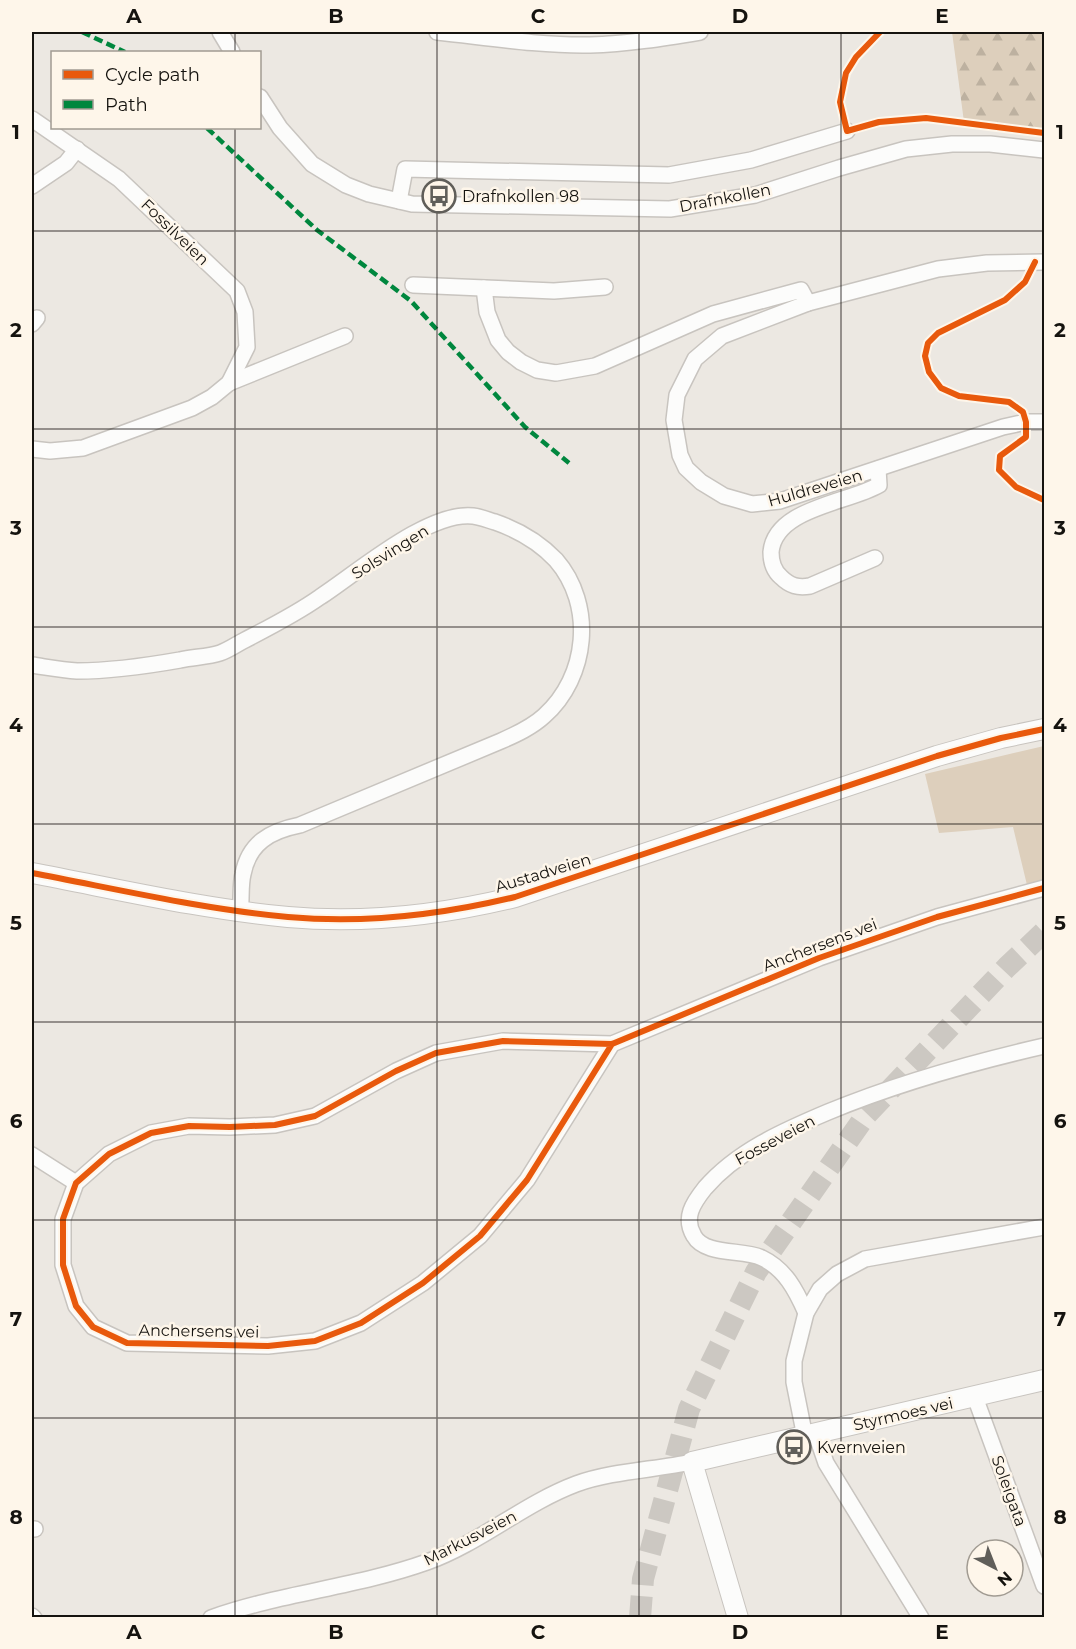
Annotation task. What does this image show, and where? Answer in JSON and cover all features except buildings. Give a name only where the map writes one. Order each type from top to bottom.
[{"type":"main road","name":"Austadveien","points":[[32,873],[240,912],[290,917],[359,919],[422,915],[481,906],[570,880],[937,756],[1044,729]]},
{"type":"main road","name":"Styrmoes vei","points":[[692,1462],[1044,1380]]},
{"type":"main road","points":[[692,1462],[738,1617]]},
{"type":"street","points":[[221,32],[231,51]]},
{"type":"street","points":[[436,32],[588,45],[649,40],[700,32]]},
{"type":"street","name":"Drafnkollen","points":[[261,100],[280,128],[312,164],[346,184],[369,194],[412,204],[670,209],[755,195],[906,149],[952,144],[990,144],[1044,150]]},
{"type":"street","name":"Fossilveien","points":[[32,118],[118,179],[237,291],[245,312],[247,347],[229,382]]},
{"type":"street","name":"Drafnkollen","points":[[399,201],[405,169],[669,175],[751,160],[847,131]]},
{"type":"street","points":[[32,186],[66,163],[77,149]]},
{"type":"street","name":"Huldreveien","points":[[1043,419],[1003,427],[780,501],[752,504],[724,496],[701,482],[686,468],[680,455],[674,420],[677,394],[695,359],[722,336],[808,303],[938,269],[987,263],[1044,262]]},
{"type":"street","points":[[413,285],[554,291],[605,287]]},
{"type":"street","points":[[484,288],[487,312],[498,340],[508,352],[537,370],[556,373],[595,366],[724,311],[801,290],[808,303]]},
{"type":"street","name":"Fossilveien","points":[[32,449],[50,451],[83,448],[110,440],[192,408],[212,397],[229,382],[345,336]]},
{"type":"street","points":[[875,558],[810,586],[801,587],[790,584],[779,576],[772,562],[771,550],[776,535],[793,519],[879,485],[878,469]]},
{"type":"street","name":"Solsvingen","points":[[32,665],[75,671],[139,667],[220,653],[309,604],[407,537],[456,516],[476,516],[507,526],[532,539],[556,561],[569,580],[578,602],[582,644],[578,662],[569,683],[552,708],[531,726],[501,741],[300,825],[282,828],[267,835],[257,843],[249,855],[242,875],[240,912]]},
{"type":"street","name":"Anchersens vei","points":[[612,1044],[527,1180],[480,1236],[423,1283],[361,1323],[315,1341],[268,1346],[128,1343],[93,1327],[75,1306],[63,1265],[63,1219],[76,1183],[109,1154],[151,1133],[189,1126],[275,1125],[315,1116],[396,1071],[436,1053],[503,1041],[612,1044],[819,958],[937,917],[1044,888]]},
{"type":"street","name":"Fosseveien","points":[[806,1313],[797,1293],[783,1272],[771,1263],[759,1256],[732,1253],[708,1246],[694,1238],[688,1219],[693,1202],[710,1182],[752,1149],[795,1126],[855,1101],[951,1069],[1044,1046]]},
{"type":"street","points":[[32,1155],[76,1183]]},
{"type":"street","points":[[921,1617],[810,1435],[794,1382],[794,1361],[806,1313],[820,1289],[837,1274],[866,1259],[1044,1227]]},
{"type":"street","name":"Soleigata","points":[[975,1397],[1044,1586]]},
{"type":"street","name":"Markusveien","points":[[211,1617],[256,1604],[326,1590],[426,1562],[445,1554],[544,1499],[577,1484],[602,1477],[692,1462]]},
{"type":"green space","points":[[952,32],[1044,32],[1044,133],[964,122]]},
{"type":"green space","points":[[1044,746],[1044,882],[1027,885],[1013,827],[939,833],[925,774]]},
{"type":"tunnel","points":[[640,1618],[643,1579],[689,1409],[756,1272],[866,1115],[1007,967],[1044,932]]},
{"type":"marked path","points":[[82,32],[123,51]]},
{"type":"marked path","points":[[208,129],[317,230],[411,301],[525,427],[569,463]]},
{"type":"cycle path","points":[[880,32],[856,57],[846,73],[840,102],[847,131],[879,122],[926,118],[1044,133]]},
{"type":"cycle path","points":[[1035,262],[1025,282],[1005,300],[938,333],[928,343],[925,356],[929,372],[941,388],[959,396],[1009,402],[1023,412],[1026,437],[1000,456],[999,470],[1016,487],[1044,500]]},
{"type":"cycle path","points":[[32,873],[192,904],[288,917],[346,919],[431,913],[515,897],[937,756],[1044,729]]},
{"type":"cycle path","points":[[612,1044],[527,1180],[480,1236],[423,1283],[361,1323],[315,1341],[268,1346],[127,1343],[93,1327],[76,1306],[63,1265],[63,1219],[76,1183],[109,1154],[151,1133],[189,1126],[275,1125],[315,1116],[396,1071],[436,1053],[503,1041],[612,1044],[819,958],[937,917],[1044,888]]},
{"type":"place","name":"Drafnkollen 98","points":[[439,196]]},
{"type":"place","name":"Kvernveien","points":[[794,1447]]}]
